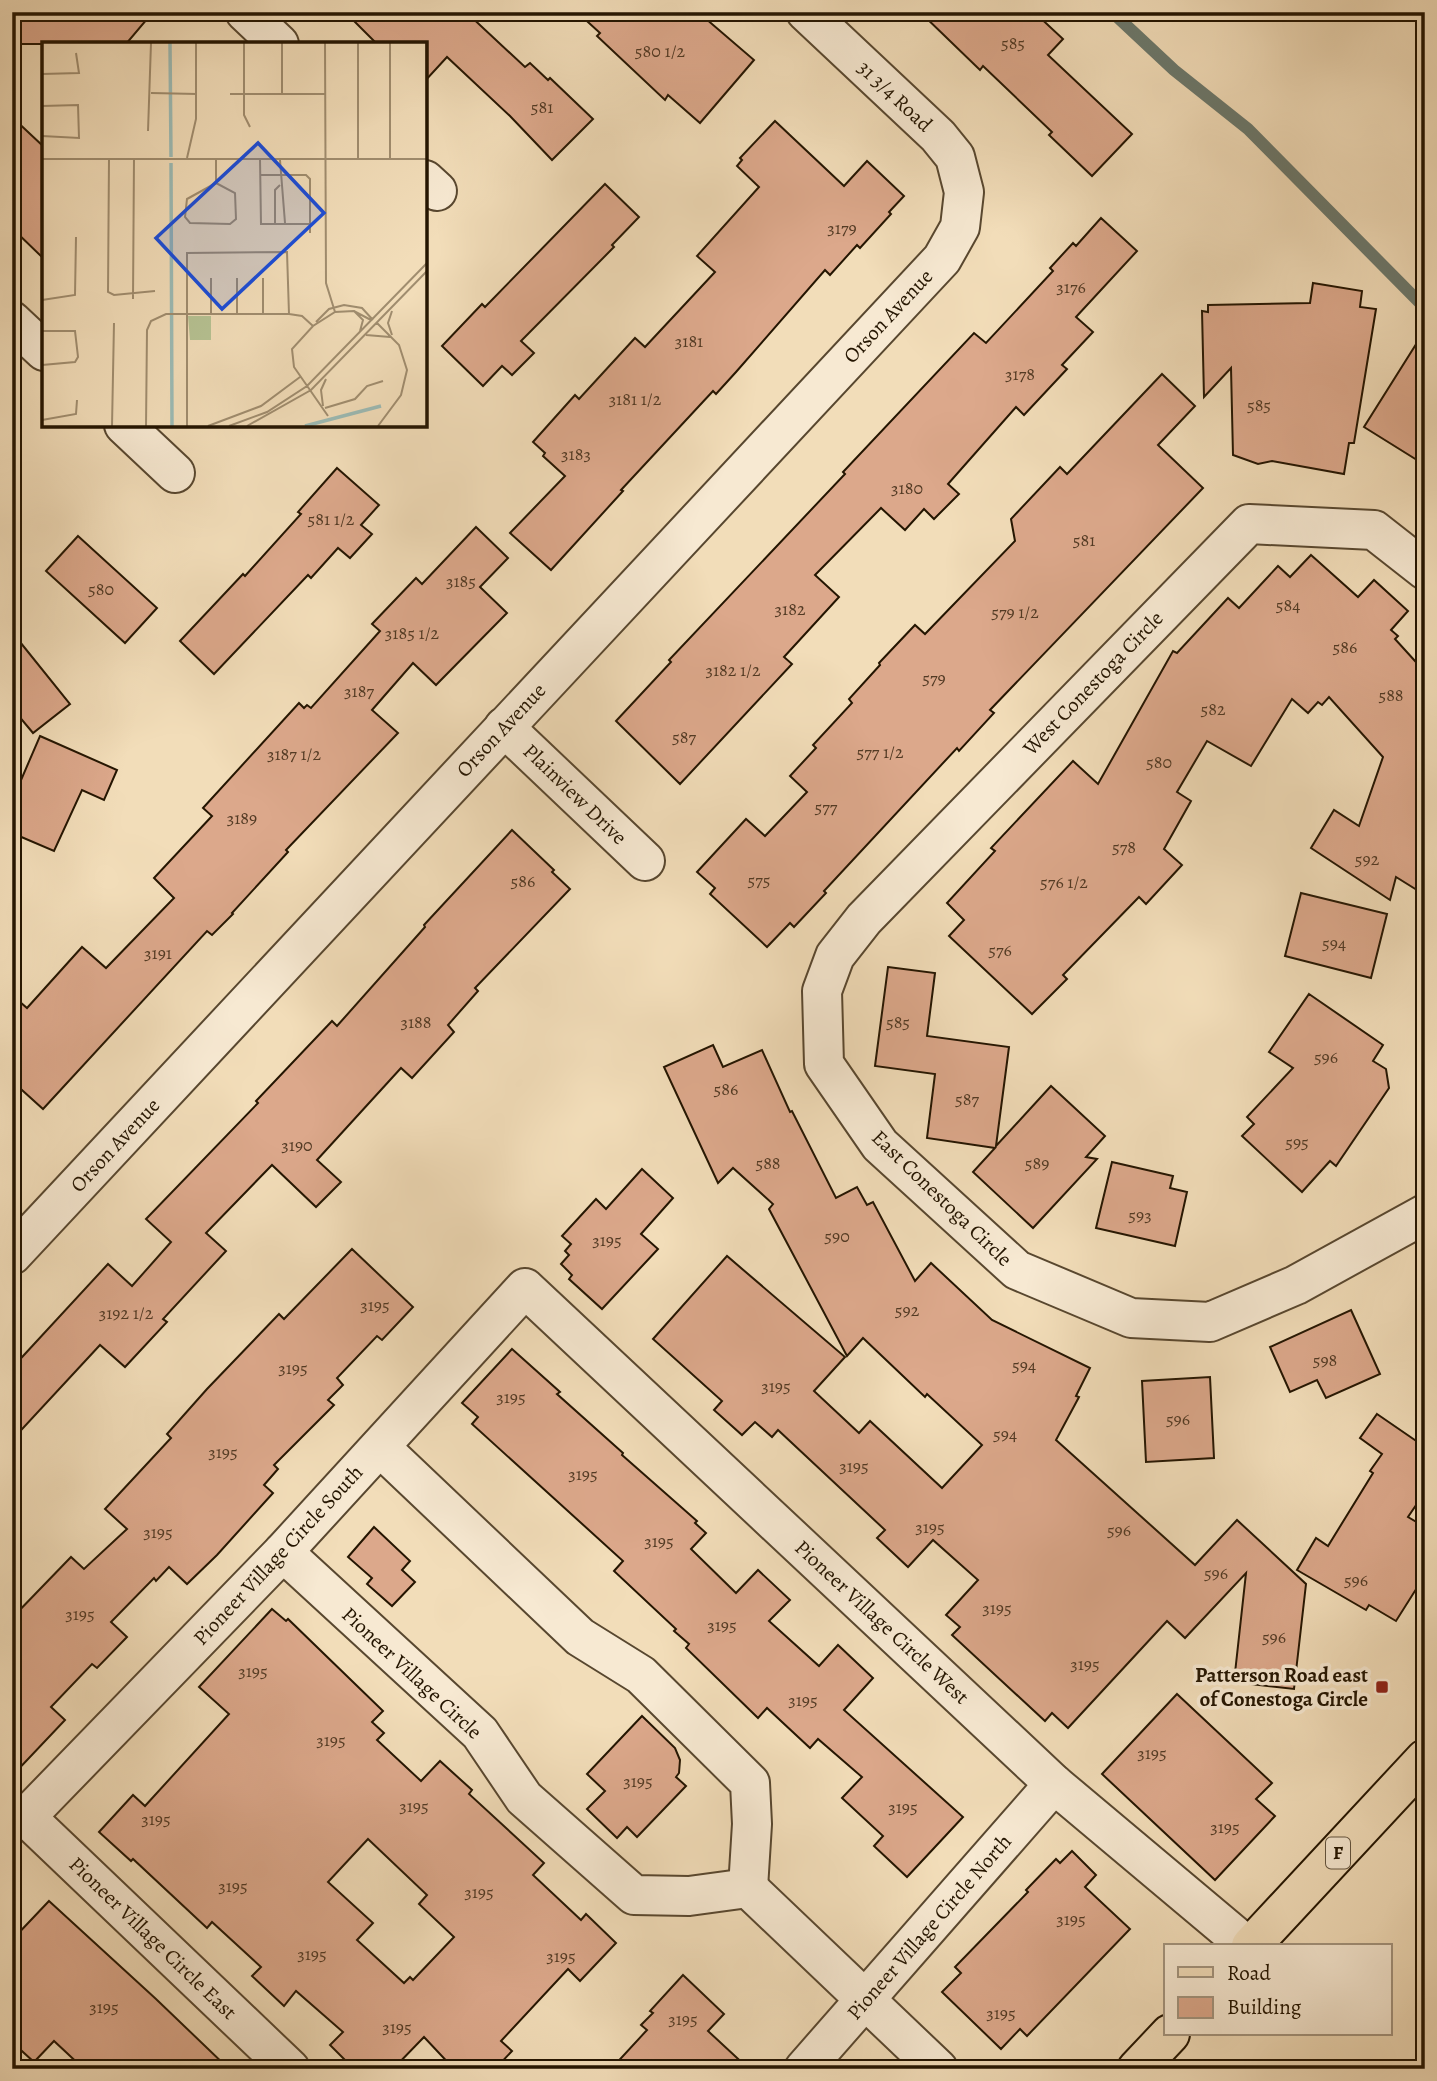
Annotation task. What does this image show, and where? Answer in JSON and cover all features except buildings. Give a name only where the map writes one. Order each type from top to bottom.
[{"type":"main road","name":"F","points":[[1251,1944],[1425,1759]]},
{"type":"main road","points":[[1137,2069],[1168,2036]]},
{"type":"street","points":[[245,12],[277,42]]},
{"type":"street","name":"31 3/4 Road","points":[[806,12],[938,136],[955,158],[964,192]]},
{"type":"street","name":"Orson Avenue","points":[[12,1255],[942,259],[960,228],[964,192]]},
{"type":"street","points":[[12,321],[42,349]]},
{"type":"street","points":[[126,427],[175,473]]},
{"type":"street","name":"West Conestoga Circle","points":[[822,991],[835,956],[864,919],[1249,524],[1374,530],[1425,570]]},
{"type":"street","name":"Plainview Drive","points":[[504,727],[645,861]]},
{"type":"street","name":"East Conestoga Circle","points":[[822,991],[824,1064],[880,1145],[1017,1270],[1131,1318],[1210,1322],[1296,1285],[1425,1214]]},
{"type":"street","name":"Pioneer Village Circle South","points":[[19,1814],[283,1552],[525,1288]]},
{"type":"street","name":"Pioneer Village Circle West","points":[[525,1288],[1054,1784],[1247,1944]]},
{"type":"street","points":[[380,1447],[580,1637],[641,1675],[750,1783],[752,1824],[748,1888],[938,2069]]},
{"type":"street","name":"Pioneer Village Circle","points":[[283,1552],[480,1733],[524,1798],[634,1895],[689,1896],[748,1888]]},
{"type":"street","name":"Pioneer Village Circle North","points":[[804,2069],[1054,1784]]},
{"type":"street","name":"Pioneer Village Circle East","points":[[19,1814],[290,2069]]},
{"type":"waterway","points":[[1112,12],[1174,70],[1248,129],[1425,308]]},
{"type":"place","name":"Patterson Road east of Conestoga Circle","points":[[1382,1687]]}]
